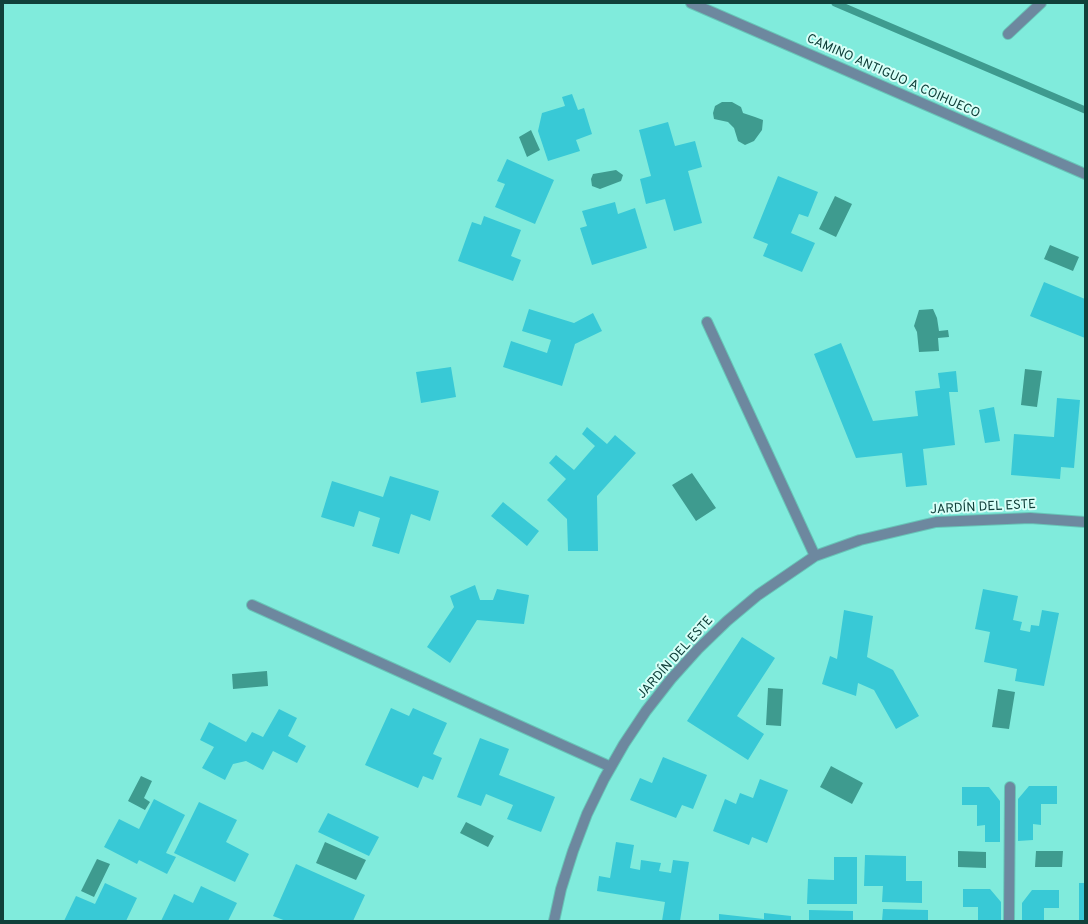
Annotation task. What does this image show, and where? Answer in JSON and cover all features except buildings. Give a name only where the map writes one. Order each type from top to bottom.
[{"type":"street","name":"CAMINO ANTIGUO A COIHUECO","points":[[691,3],[1085,174]]},
{"type":"street","points":[[1008,34],[1041,3]]},
{"type":"street","points":[[707,322],[815,556]]},
{"type":"street","name":"JARDÍN DEL ESTE","points":[[554,921],[561,889],[587,814],[624,744],[646,711],[671,679],[698,649],[727,621],[758,595],[815,556],[860,540],[936,522],[1030,518],[1085,522]]},
{"type":"street","points":[[252,605],[611,767]]},
{"type":"street","points":[[1009,921],[1010,787]]},
{"type":"water","points":[[722,102],[732,102],[741,107],[743,113],[763,120],[762,130],[754,141],[745,145],[738,141],[734,128],[728,122],[714,119],[713,113],[715,106]]},
{"type":"water","points":[[531,130],[540,150],[527,157],[519,137]]},
{"type":"water","points":[[616,170],[623,175],[621,181],[600,189],[592,186],[591,179],[593,174]]},
{"type":"water","points":[[835,196],[852,204],[836,237],[819,229]]},
{"type":"water","points":[[1050,245],[1079,257],[1073,271],[1044,259]]},
{"type":"water","points":[[933,309],[937,318],[939,331],[948,330],[949,337],[938,338],[939,351],[919,352],[917,332],[914,326],[919,310]]},
{"type":"water","points":[[1025,369],[1042,371],[1037,407],[1021,405]]},
{"type":"water","points":[[692,473],[716,508],[696,521],[672,485]]},
{"type":"water","points":[[267,671],[268,686],[233,689],[232,674]]},
{"type":"water","points":[[768,688],[783,689],[781,726],[766,725]]},
{"type":"water","points":[[998,689],[1015,692],[1009,729],[992,727]]},
{"type":"water","points":[[831,766],[863,783],[852,804],[820,787]]},
{"type":"water","points":[[141,776],[152,781],[144,798],[150,802],[145,810],[128,801]]},
{"type":"water","points":[[466,822],[494,836],[488,847],[460,833]]},
{"type":"water","points":[[325,842],[366,860],[356,880],[316,863]]},
{"type":"water","points":[[958,851],[986,852],[986,868],[958,867]]},
{"type":"water","points":[[1036,851],[1063,851],[1062,867],[1035,867]]},
{"type":"water","points":[[97,859],[110,864],[94,897],[81,891]]},
{"type":"waterway","points":[[835,3],[1085,110]]}]
